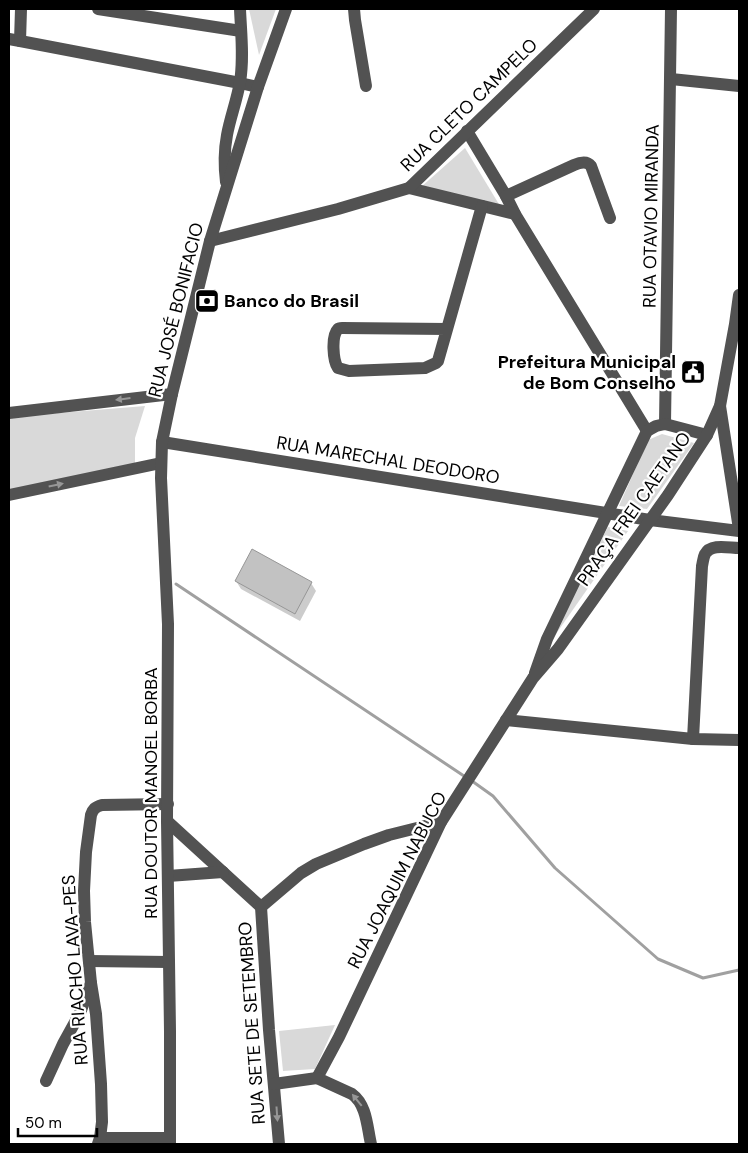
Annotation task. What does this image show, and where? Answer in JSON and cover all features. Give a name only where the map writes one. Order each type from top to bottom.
[{"type":"street","points":[[21,9],[14,40],[258,87]]},
{"type":"street","points":[[98,9],[241,31]]},
{"type":"street","name":"RUA JOSÉ BONIFACIO","points":[[227,188],[224,157],[226,136],[240,83],[242,48],[240,9]]},
{"type":"street","name":"RUA JOSÉ BONIFACIO","points":[[162,442],[210,241],[258,87],[286,9]]},
{"type":"street","points":[[354,9],[366,86]]},
{"type":"street","name":"RUA CLETO CAMPELO","points":[[210,241],[338,209],[409,188],[594,9]]},
{"type":"street","name":"RUA OTAVIO MIRANDA","points":[[665,424],[671,9]]},
{"type":"street","points":[[671,79],[739,86]]},
{"type":"street","points":[[467,131],[515,214],[647,431]]},
{"type":"street","points":[[506,196],[574,164],[586,162],[592,166],[610,218]]},
{"type":"street","points":[[409,188],[515,214]]},
{"type":"street","points":[[447,329],[342,328],[336,331],[335,334],[333,354],[335,362],[338,368],[349,371],[425,368],[438,361],[482,206]]},
{"type":"street","points":[[707,435],[720,406],[737,324],[739,295]]},
{"type":"street","points":[[9,413],[172,394]]},
{"type":"street","points":[[720,406],[739,530]]},
{"type":"street","name":"PRAÇA FREI CAETANO","points":[[665,424],[707,435],[650,520],[558,648],[533,678],[547,639],[647,431],[665,424]]},
{"type":"street","name":"RUA DOUTOR MANOEL BORBA","points":[[162,442],[161,463],[168,624],[167,821],[170,1141]]},
{"type":"street","name":"RUA MARECHAL DEODORO","points":[[162,442],[650,520],[739,530]]},
{"type":"street","points":[[9,495],[161,463]]},
{"type":"street","points":[[693,739],[702,566],[705,555],[710,549],[717,547],[739,548]]},
{"type":"street","name":"RUA JOAQUIM NABUCO","points":[[317,1078],[339,1038],[444,817],[533,678]]},
{"type":"street","points":[[506,720],[693,739],[739,740]]},
{"type":"street","name":"RUA RIACHO LAVA-PES","points":[[99,1141],[102,1122],[101,1084],[96,1014],[85,922],[84,891],[90,816],[96,806],[102,805],[168,804]]},
{"type":"street","points":[[261,907],[301,873],[316,864],[364,844],[444,817]]},
{"type":"street","name":"RUA SETE DE SETEMBRO","points":[[167,821],[261,907],[279,1144]]},
{"type":"street","points":[[168,876],[223,872]]},
{"type":"street","points":[[89,962],[169,962]]},
{"type":"street","points":[[46,1081],[80,1013],[91,984]]},
{"type":"street","points":[[274,1084],[317,1078],[352,1094],[364,1109],[370,1144]]},
{"type":"street","points":[[99,1141],[170,1141]]},
{"type":"shaded area","points":[[249,9],[276,9],[259,55]]},
{"type":"shaded area","points":[[465,148],[500,206],[421,187]]},
{"type":"shaded area","points":[[145,406],[135,438],[135,465],[9,491],[9,417]]},
{"type":"shaded area","points":[[662,434],[694,443],[647,509],[619,506],[648,440]]},
{"type":"shaded area","points":[[608,527],[628,531],[544,651]]},
{"type":"shaded area","points":[[335,1025],[315,1069],[283,1071],[279,1031]]},
{"type":"building","points":[[252,549],[312,582],[295,614],[235,581]]},
{"type":"waterway","points":[[176,584],[467,778]]},
{"type":"waterway","points":[[472,781],[493,796],[555,868],[658,959],[703,978],[739,970]]},
{"type":"place","name":"Banco do Brasil","points":[[207,301]]},
{"type":"place","name":"Prefeitura Municipal de Bom Conselho","points":[[693,372]]}]
